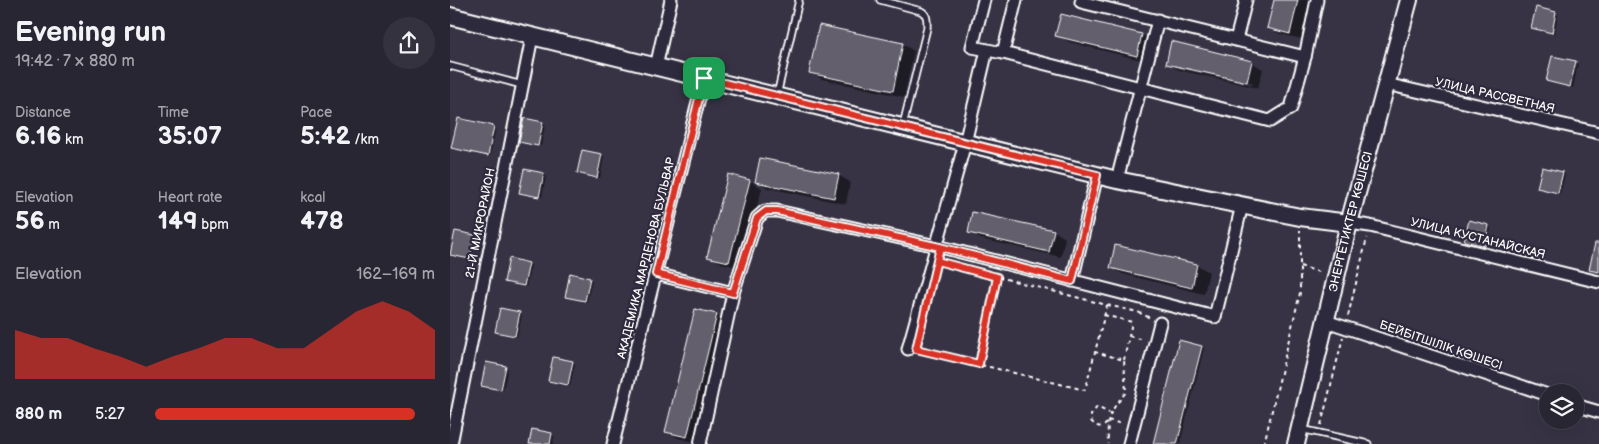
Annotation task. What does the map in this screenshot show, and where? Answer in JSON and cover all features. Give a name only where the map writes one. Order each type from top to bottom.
[{"type":"main road","name":"ЭНЕРГЕТИКТЕР КӨШЕСІ","points":[[1298,436],[1349,223],[1409,0]]},
{"type":"main road","points":[[450,16],[1117,180],[1300,218],[1349,223]]},
{"type":"street","points":[[656,67],[671,0]]},
{"type":"street","points":[[984,0],[972,47],[1003,53],[1270,121],[1291,108],[1305,57],[1317,0]]},
{"type":"street","points":[[1003,53],[1016,0]]},
{"type":"street","points":[[1236,40],[1246,0]]},
{"type":"street","points":[[1079,1],[1305,57]]},
{"type":"street","points":[[1117,180],[1158,20]]},
{"type":"street","name":"21-Й МИКРОРАЙОН","points":[[451,444],[532,37]]},
{"type":"street","points":[[912,349],[987,50]]},
{"type":"street","name":"АКАДЕМИКА МАРДЕНОВА БУЛЬВАР","points":[[617,443],[704,78]]},
{"type":"street","name":"УЛИЦА РАССВЕТНАЯ","points":[[1386,84],[1599,133]]},
{"type":"street","points":[[1072,281],[1097,175]]},
{"type":"street","points":[[700,444],[733,293],[757,218],[766,211],[777,211],[938,247],[1215,317],[1242,205]]},
{"type":"street","name":"УЛИЦА КУСТАНАЙСКАЯ","points":[[1349,223],[1370,226],[1599,282]]},
{"type":"street","points":[[656,274],[733,293]]},
{"type":"street","name":"БЕЙБІТШІЛІК КӨШЕСІ","points":[[1326,321],[1539,392]]},
{"type":"street","points":[[1129,444],[1160,324]]},
{"type":"street","points":[[1584,408],[1599,412]]},
{"type":"lane","points":[[776,96],[799,0]]},
{"type":"lane","points":[[880,0],[921,10],[928,20],[903,127]]},
{"type":"lane","points":[[450,66],[522,85]]},
{"type":"lane","points":[[1298,436],[1368,444]]},
{"type":"path","points":[[1264,444],[1300,293],[1300,218]]},
{"type":"path","points":[[938,247],[937,261],[1138,312],[1160,324]]},
{"type":"path","points":[[979,364],[1000,262]]},
{"type":"path","points":[[912,349],[1085,390],[1107,305]]},
{"type":"path","points":[[1104,316],[1132,322],[1124,360],[1126,392],[1109,413],[1107,423],[1108,444]]},
{"type":"path","points":[[1129,336],[1156,343]]},
{"type":"path","points":[[1095,352],[1124,360]]},
{"type":"path","points":[[1107,423],[1103,427],[1096,426],[1091,421],[1091,415],[1097,407],[1109,413]]},
{"type":"path","points":[[1108,420],[1133,427]]},
{"type":"building","points":[[1274,0],[1298,0],[1290,34],[1267,28]]},
{"type":"building","points":[[1536,7],[1556,12],[1552,33],[1531,28]]},
{"type":"building","points":[[1061,14],[1142,34],[1137,56],[1055,36]]},
{"type":"building","points":[[819,25],[903,43],[893,91],[809,73]]},
{"type":"building","points":[[1171,41],[1252,61],[1247,82],[1166,64]]},
{"type":"building","points":[[1552,56],[1576,61],[1570,87],[1546,81]]},
{"type":"building","points":[[458,118],[494,126],[488,156],[451,148]]},
{"type":"building","points":[[524,118],[543,122],[538,146],[519,142]]},
{"type":"building","points":[[582,150],[602,154],[597,178],[577,173]]},
{"type":"building","points":[[760,158],[839,174],[834,198],[755,182]]},
{"type":"building","points":[[1542,167],[1563,172],[1558,193],[1537,188]]},
{"type":"building","points":[[524,169],[544,173],[539,197],[519,193]]},
{"type":"building","points":[[728,174],[750,180],[729,262],[707,257]]},
{"type":"building","points":[[972,212],[1054,230],[1049,252],[968,233]]},
{"type":"building","points":[[1469,220],[1489,225],[1485,246],[1464,241]]},
{"type":"building","points":[[455,231],[475,235],[470,259],[450,255]]},
{"type":"building","points":[[1595,243],[1599,243],[1599,272],[1589,270]]},
{"type":"building","points":[[1115,245],[1197,264],[1192,288],[1110,268]]},
{"type":"building","points":[[509,258],[529,263],[524,286],[504,282]]},
{"type":"building","points":[[570,273],[590,278],[585,301],[565,297]]},
{"type":"building","points":[[500,308],[520,312],[515,336],[495,332]]},
{"type":"building","points":[[695,309],[717,314],[687,437],[665,432]]},
{"type":"building","points":[[1179,340],[1202,346],[1177,444],[1153,444]]},
{"type":"building","points":[[553,357],[573,361],[568,385],[548,381]]},
{"type":"building","points":[[486,362],[506,366],[501,390],[481,386]]},
{"type":"building","points":[[532,429],[552,433],[550,444],[529,444]]},
{"type":"route","points":[[704,78],[656,274],[733,293],[757,218],[766,211],[777,211],[940,247],[937,261],[997,277],[979,364],[916,349],[940,247],[1072,281],[1097,175],[704,78]]}]
